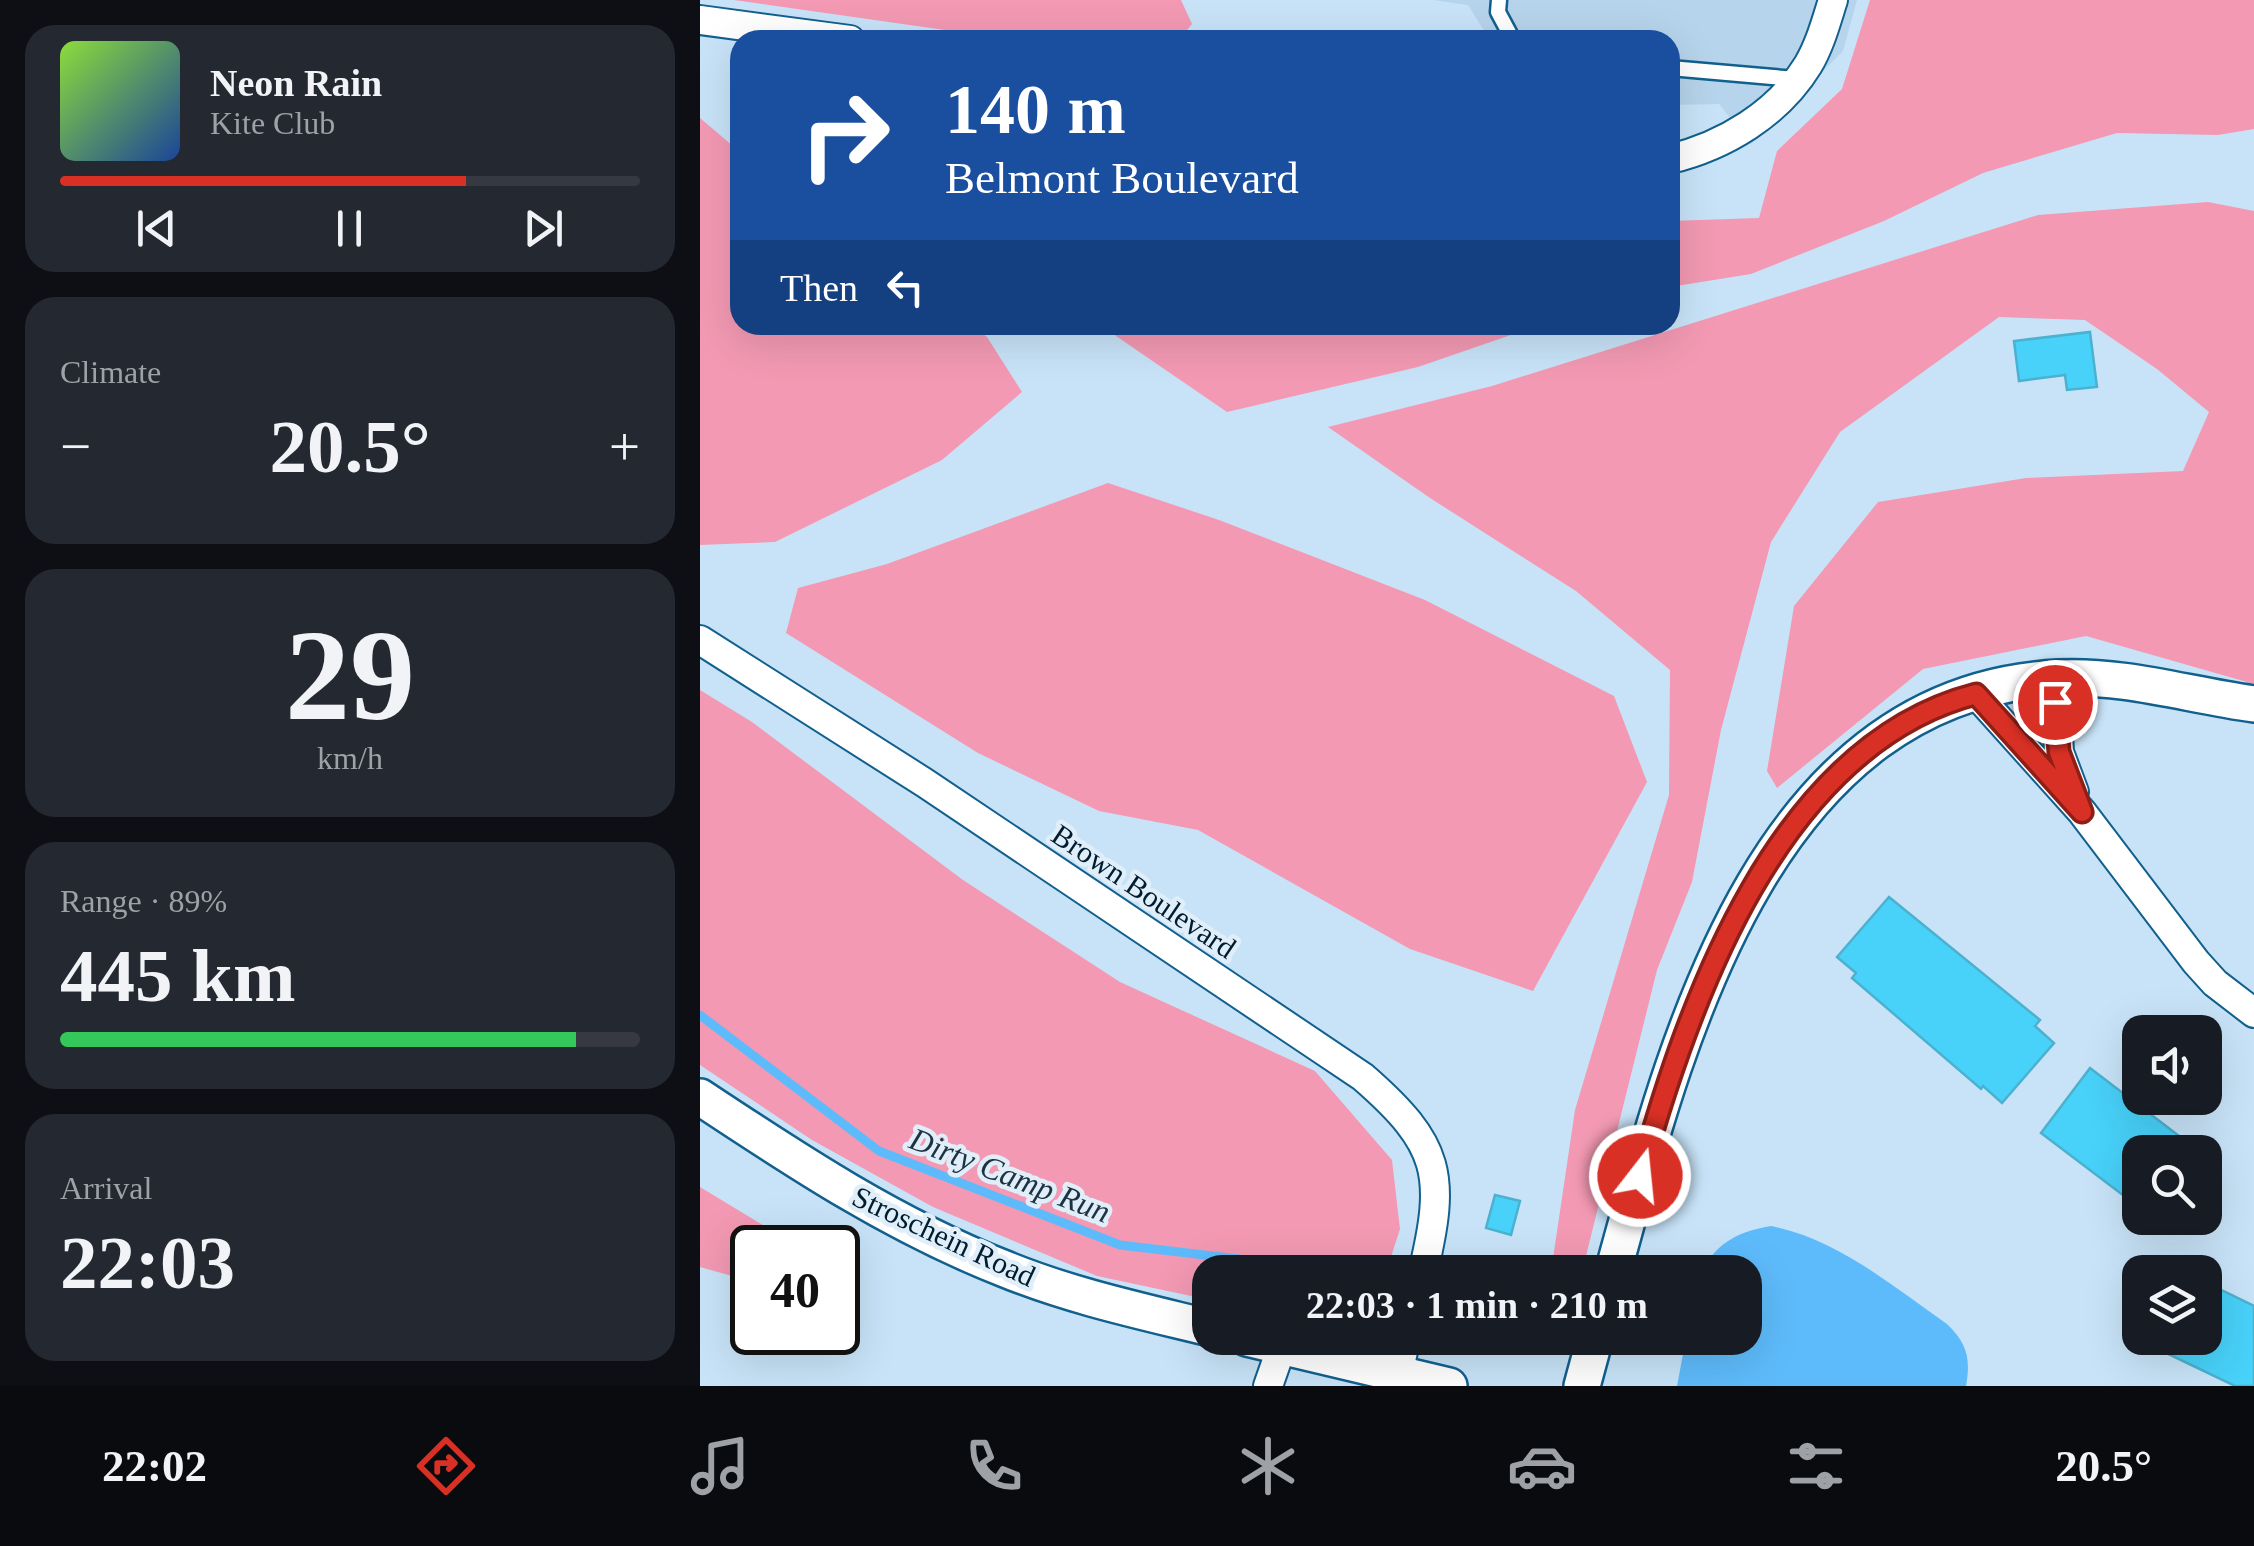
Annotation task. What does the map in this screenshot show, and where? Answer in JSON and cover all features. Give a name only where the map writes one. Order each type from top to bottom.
[{"type":"street","points":[[1680,156],[1700,152],[1749,126],[1796,79],[1822,36],[1833,0]]},
{"type":"street","points":[[700,20],[775,30]]},
{"type":"street","name":"Brown Boulevard","points":[[700,640],[925,783],[1378,1090],[1416,1131],[1430,1160],[1437,1189],[1425,1255]]},
{"type":"street","points":[[2055,678],[2059,752],[2082,812]]},
{"type":"street","points":[[1618,1255],[1660,1101],[1692,1011],[1741,906],[1795,823],[1831,781],[1908,722],[1976,694],[2055,678],[2110,678],[2254,704]]},
{"type":"street","points":[[1976,694],[2082,812],[2196,962],[2215,983],[2254,1013]]},
{"type":"street","name":"Stroschein Road","points":[[700,1096],[856,1197],[951,1246],[1053,1286],[1192,1323]]},
{"type":"street","points":[[1268,1386],[1279,1355]]},
{"type":"street","points":[[1319,1355],[1448,1386]]},
{"type":"street","points":[[1398,1374],[1402,1355]]},
{"type":"street","points":[[1582,1386],[1590,1355]]},
{"type":"lane","points":[[1499,0],[1498,12],[1508,30]]},
{"type":"lane","points":[[1680,69],[1796,79]]},
{"type":"shaded area","points":[[734,0],[1181,0],[1192,24],[1187,30],[945,30]]},
{"type":"shaded area","points":[[1433,0],[1857,0],[1843,51],[1751,144],[1719,104],[1680,105],[1680,30],[1484,30],[1468,5]]},
{"type":"shaded area","points":[[1870,0],[2254,0],[2254,129],[2218,135],[2117,133],[1983,173],[1884,221],[1751,274],[1680,285],[1680,221],[1759,218],[1777,151],[1842,89]]},
{"type":"shaded area","points":[[700,118],[730,144],[730,335],[984,335],[1022,392],[942,460],[775,542],[700,545]]},
{"type":"shaded area","points":[[2208,202],[2254,211],[2254,684],[2086,636],[1923,669],[1777,788],[1767,771],[1794,606],[1878,502],[2026,478],[2183,471],[2209,412],[2157,369],[2085,320],[1999,317],[1840,432],[1771,542],[1721,730],[1692,882],[1657,970],[1586,1255],[1554,1255],[1575,1110],[1669,795],[1670,670],[1576,591],[1328,427],[1492,386],[1655,335],[1680,335],[1680,327],[2038,215]]},
{"type":"shaded area","points":[[1115,335],[1511,335],[1418,367],[1227,412]]},
{"type":"shaded area","points":[[1108,483],[1219,520],[1425,600],[1614,696],[1647,782],[1533,991],[1410,949],[1198,830],[1099,811],[978,753],[786,633],[798,588],[887,564]]},
{"type":"shaded area","points":[[700,690],[752,722],[963,880],[1120,982],[1315,1071],[1392,1160],[1400,1229],[1392,1255],[1192,1255],[1192,1296],[1097,1276],[933,1207],[812,1140],[700,1065]]},
{"type":"shaded area","points":[[700,1187],[763,1225],[730,1225],[730,1275],[700,1267]]},
{"type":"water","points":[[1771,1226],[1819,1241],[1885,1280],[1947,1324],[1966,1352],[1966,1386],[1677,1386],[1683,1355],[1762,1355],[1762,1255],[1713,1255],[1749,1231]]},
{"type":"building","points":[[2090,332],[2097,387],[2067,390],[2065,375],[2019,381],[2014,341]]},
{"type":"building","points":[[1889,897],[2040,1020],[2035,1026],[2054,1043],[2002,1103],[1852,978],[1856,973],[1837,957]]},
{"type":"building","points":[[2090,1068],[2122,1092],[2122,1115],[2152,1115],[2178,1135],[2122,1135],[2122,1194],[2041,1133]]},
{"type":"building","points":[[1495,1195],[1520,1201],[1511,1235],[1486,1228]]},
{"type":"building","points":[[2222,1290],[2254,1306],[2254,1386],[2235,1386],[2170,1355],[2222,1355]]},
{"type":"waterway","name":"Dirty Camp Run","points":[[700,1015],[879,1151],[1120,1245],[1204,1255]]},
{"type":"route","points":[[1640,1176],[1660,1101],[1692,1011],[1741,906],[1795,823],[1831,781],[1908,722],[1976,694],[2082,812],[2059,752],[2055,702]]}]
